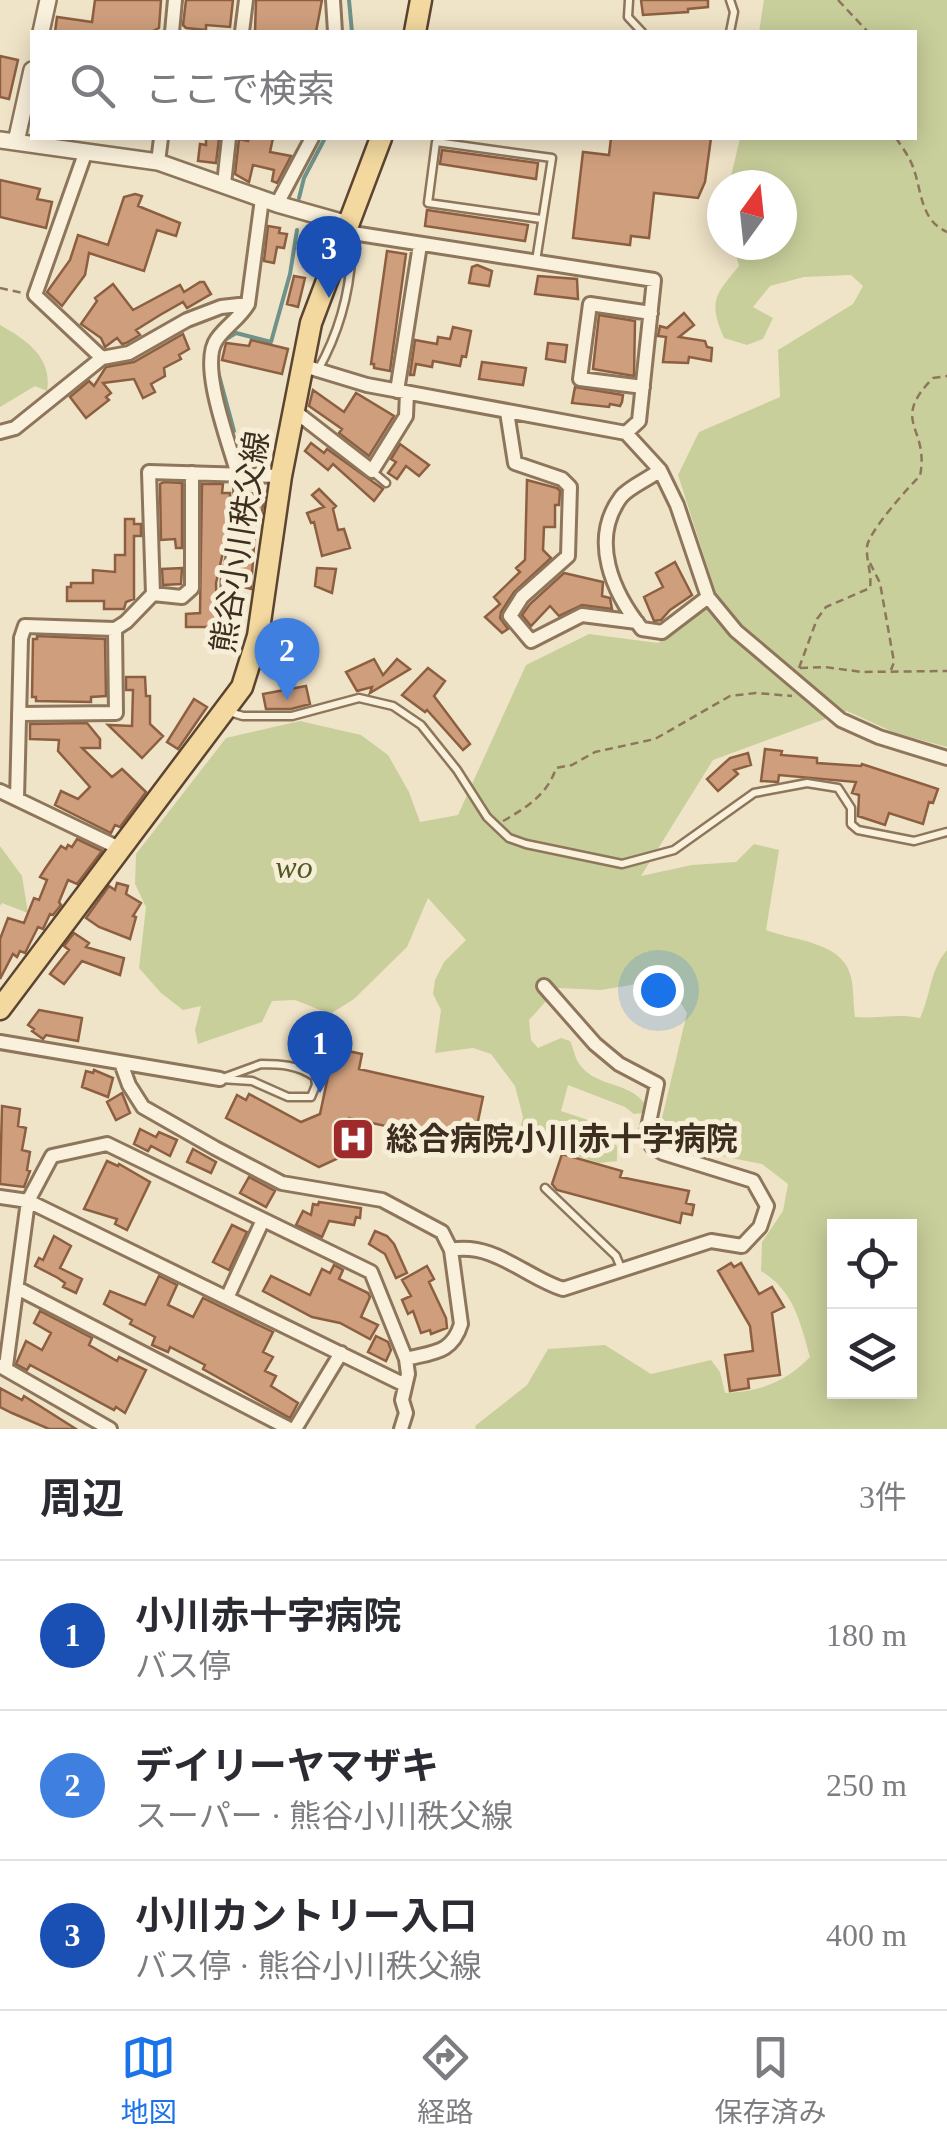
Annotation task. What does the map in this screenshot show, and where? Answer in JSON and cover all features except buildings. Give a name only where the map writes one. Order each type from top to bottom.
[{"type":"main road","points":[[415,30],[421,0]]},
{"type":"main road","name":"熊谷小川秩父線","points":[[0,1010],[242,687],[254,656],[292,409],[310,368],[311,323],[380,140]]},
{"type":"street","points":[[41,30],[48,0]]},
{"type":"street","points":[[172,30],[175,0]]},
{"type":"street","points":[[242,30],[246,0]]},
{"type":"street","points":[[333,0],[335,30]]},
{"type":"street","points":[[30,76],[8,141],[158,162],[348,230],[420,245],[654,280],[639,421],[626,433]]},
{"type":"street","points":[[158,162],[160,140]]},
{"type":"street","points":[[224,184],[230,140]]},
{"type":"street","points":[[238,475],[209,364],[215,340],[248,304],[269,202],[311,140]]},
{"type":"street","points":[[86,151],[34,295],[102,358]]},
{"type":"street","points":[[292,409],[372,471],[406,416],[402,392],[420,245]]},
{"type":"street","points":[[0,432],[15,428],[102,358],[129,354],[187,320],[221,307],[248,304]]},
{"type":"street","points":[[644,387],[580,378],[590,304],[651,313]]},
{"type":"street","points":[[310,368],[402,392],[626,433],[660,470],[677,505],[708,597],[736,630],[841,720],[947,758]]},
{"type":"street","points":[[507,412],[515,462],[562,479],[570,487],[568,556],[522,597],[510,616],[531,641],[582,615],[636,622]]},
{"type":"street","points":[[660,470],[623,494],[608,535],[606,560],[612,582],[642,629],[662,632],[708,597]]},
{"type":"street","points":[[17,799],[20,638],[25,626],[114,629],[153,594],[149,472],[281,476]]},
{"type":"street","points":[[153,594],[182,598],[192,588],[192,473]]},
{"type":"street","points":[[19,714],[116,713],[114,629]]},
{"type":"street","points":[[0,791],[119,848]]},
{"type":"street","points":[[451,1250],[478,1250],[522,1266],[562,1289],[711,1241],[742,1246],[760,1227],[767,1206],[760,1189],[744,1176],[663,1154],[652,1146],[646,1136],[657,1084],[619,1064],[595,1044],[544,986]]},
{"type":"street","points":[[0,1042],[220,1078]]},
{"type":"street","points":[[122,1062],[142,1107],[282,1183],[382,1200],[442,1232],[451,1250],[461,1324],[458,1336],[440,1353],[406,1359]]},
{"type":"street","points":[[110,1429],[3,1366],[28,1201],[52,1156],[106,1144],[372,1272],[406,1359],[408,1374],[402,1400],[406,1413],[400,1429]]},
{"type":"street","points":[[0,1197],[28,1201],[405,1385]]},
{"type":"street","points":[[227,1298],[263,1220]]},
{"type":"street","points":[[17,1288],[293,1429],[341,1353]]},
{"type":"lane","points":[[629,0],[628,17],[640,30]]},
{"type":"lane","points":[[730,0],[734,12],[730,30]]},
{"type":"lane","points":[[536,262],[552,158],[436,142],[428,203],[542,219]]},
{"type":"lane","points":[[372,471],[386,482]]},
{"type":"lane","points":[[224,636],[224,580],[236,527],[238,475]]},
{"type":"lane","points":[[224,711],[244,716],[292,716],[359,698],[393,706],[421,725],[509,838],[622,864],[674,850],[754,793],[807,783],[838,788],[851,808],[851,824],[858,830],[914,841],[947,832]]},
{"type":"lane","points":[[261,1064],[286,1064],[314,1077],[316,1086],[311,1097],[305,1099],[288,1097],[252,1081],[220,1078],[261,1064]]},
{"type":"lane","points":[[545,1188],[616,1256],[622,1269]]},
{"type":"path","points":[[838,0],[866,30]]},
{"type":"path","points":[[897,140],[913,166],[924,208],[937,228],[947,232]]},
{"type":"path","points":[[0,288],[34,295]]},
{"type":"path","points":[[890,672],[894,662],[880,583],[866,547],[898,505],[899,497],[920,476],[923,450],[909,414],[912,404],[933,378],[947,376]]},
{"type":"path","points":[[799,668],[817,619],[826,607],[870,588],[870,563]]},
{"type":"path","points":[[825,667],[947,671]]},
{"type":"path","points":[[496,826],[537,799],[552,781],[556,768],[572,766],[594,752],[655,739],[730,696],[776,693],[813,699]]},
{"type":"green space","name":"wo","points":[[764,0],[947,0],[947,747],[895,733],[847,711],[713,760],[641,876],[692,865],[736,862],[754,844],[779,850],[766,930],[816,944],[838,956],[851,977],[855,1017],[920,1018],[937,965],[947,950],[947,1429],[476,1429],[527,1385],[548,1349],[605,1345],[651,1374],[711,1360],[720,1372],[725,1393],[771,1384],[810,1357],[788,1298],[761,1271],[762,1242],[783,1211],[788,1184],[762,1164],[721,1156],[668,1135],[662,1118],[687,1013],[676,995],[655,981],[601,990],[558,988],[529,1020],[531,1040],[538,1048],[561,1038],[570,1041],[578,1063],[587,1072],[630,1091],[645,1104],[643,1113],[634,1114],[568,1085],[561,1111],[594,1122],[600,1136],[617,1146],[617,1161],[599,1163],[567,1153],[548,1152],[518,1138],[523,1117],[515,1086],[491,1054],[473,1048],[435,1053],[441,1010],[433,994],[435,980],[444,962],[466,940],[428,898],[407,947],[354,999],[330,1014],[295,1000],[272,1001],[262,1022],[198,1044],[195,1030],[201,1006],[183,1010],[139,968],[146,907],[135,884],[136,854],[226,738],[300,721],[361,735],[388,755],[409,792],[420,822],[458,815],[526,665],[589,634],[658,643],[717,597],[678,475],[699,432],[780,397],[778,350],[853,304],[863,286],[851,275],[804,277],[770,286],[753,307],[773,318],[763,339],[747,345],[724,338],[715,307],[719,292],[739,266],[737,260],[797,260],[797,170],[733,170],[740,140],[917,140],[917,30],[759,30]]},
{"type":"green space","points":[[0,325],[35,351],[48,379],[47,391],[35,386],[0,407]]},
{"type":"green space","points":[[0,846],[22,876],[28,913],[2,903],[0,906]]},
{"type":"waterway","points":[[349,0],[352,30]]},
{"type":"waterway","points":[[299,198],[304,178],[324,140]]},
{"type":"waterway","points":[[223,341],[236,333],[271,342],[290,274],[297,230]]},
{"type":"waterway","points":[[217,368],[234,431]]},
{"type":"place","name":"小川カントリー入口","points":[[329,298]]},
{"type":"place","name":"デイリーヤマザキ","points":[[287,700]]},
{"type":"place","name":"小川赤十字病院","points":[[320,1093]]},
{"type":"place","name":"総合病院小川赤十字病院","points":[[353,1139]]}]
